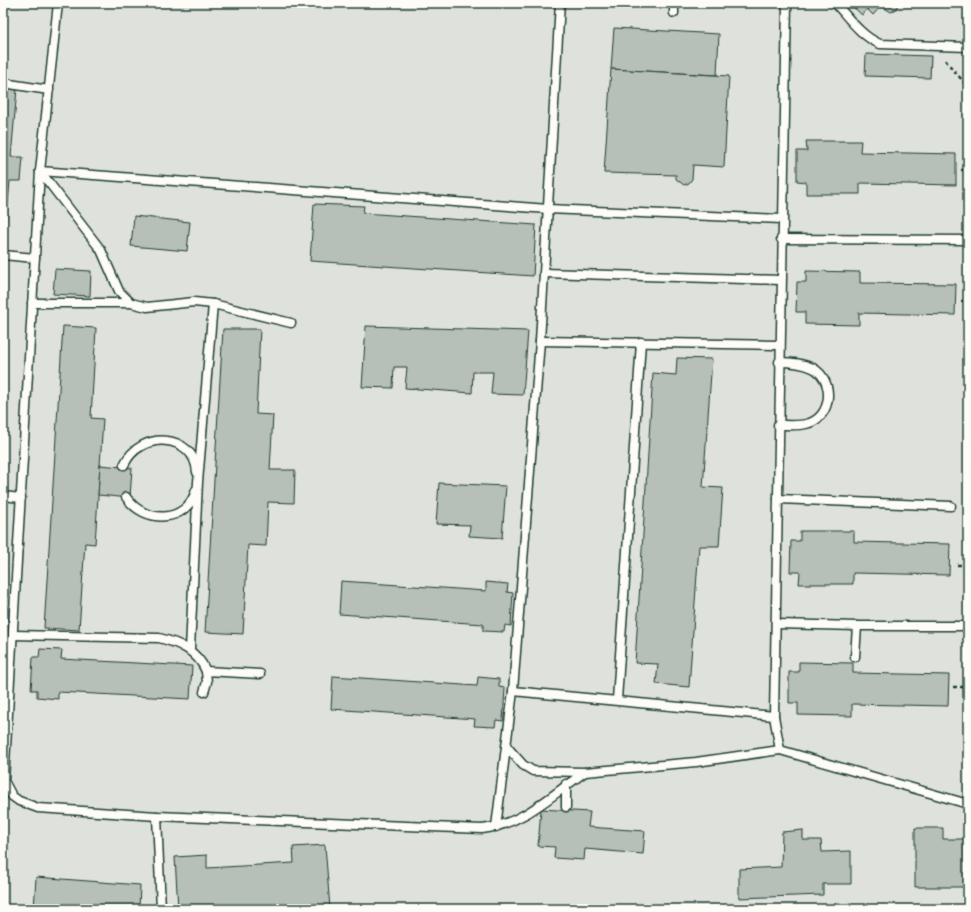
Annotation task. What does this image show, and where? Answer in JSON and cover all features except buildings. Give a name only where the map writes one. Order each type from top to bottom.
[{"type":"lane","points":[[58,3],[40,171],[4,781],[12,796],[19,801],[38,808],[157,816],[482,829],[496,827],[522,816],[585,772]]},
{"type":"lane","points":[[496,827],[513,691],[540,341],[560,3]]},
{"type":"lane","points":[[674,3],[674,13]]},
{"type":"lane","points":[[780,750],[774,716],[779,362],[787,3]]},
{"type":"lane","points":[[835,3],[861,32],[880,44],[968,47]]},
{"type":"lane","points":[[3,84],[49,90]]},
{"type":"lane","points":[[40,171],[548,209],[782,218]]},
{"type":"lane","points":[[40,171],[101,250],[119,291],[131,303]]},
{"type":"lane","points":[[782,239],[968,240]]},
{"type":"lane","points":[[3,255],[35,258]]},
{"type":"lane","points":[[544,273],[781,280]]},
{"type":"lane","points":[[32,303],[131,303],[147,306],[194,302],[213,304],[291,322]]},
{"type":"lane","points":[[190,649],[198,482],[213,304]]},
{"type":"lane","points":[[540,341],[780,345]]},
{"type":"lane","points":[[617,700],[641,342]]},
{"type":"lane","points":[[778,425],[807,424],[825,409],[828,403],[828,390],[821,375],[813,369],[796,362],[779,362]]},
{"type":"lane","points":[[124,465],[127,457],[136,448],[147,442],[160,440],[173,442],[184,448],[192,457],[197,469],[198,482],[195,494],[188,505],[178,512],[166,517],[153,516],[141,512],[131,504],[126,497]]},
{"type":"lane","points":[[3,496],[21,498]]},
{"type":"lane","points":[[778,499],[951,506]]},
{"type":"lane","points":[[776,624],[960,626]]},
{"type":"lane","points":[[855,657],[857,626]]},
{"type":"lane","points":[[13,635],[159,638],[175,642],[190,649],[203,664],[206,671],[207,682],[204,692]]},
{"type":"lane","points":[[206,671],[260,674]]},
{"type":"lane","points":[[513,691],[774,716]]},
{"type":"lane","points":[[507,747],[523,765],[533,771],[585,772],[696,762],[780,750],[968,804]]},
{"type":"lane","points":[[566,784],[566,807]]},
{"type":"lane","points":[[157,816],[160,909]]},
{"type":"path","points":[[937,46],[943,58],[968,87]]},
{"type":"path","points":[[961,170],[968,170]]},
{"type":"path","points":[[961,301],[968,301]]},
{"type":"path","points":[[956,565],[968,565]]},
{"type":"path","points":[[953,687],[968,687]]},
{"type":"shaded area","points":[[3,3],[968,3],[968,909],[3,909]]}]
